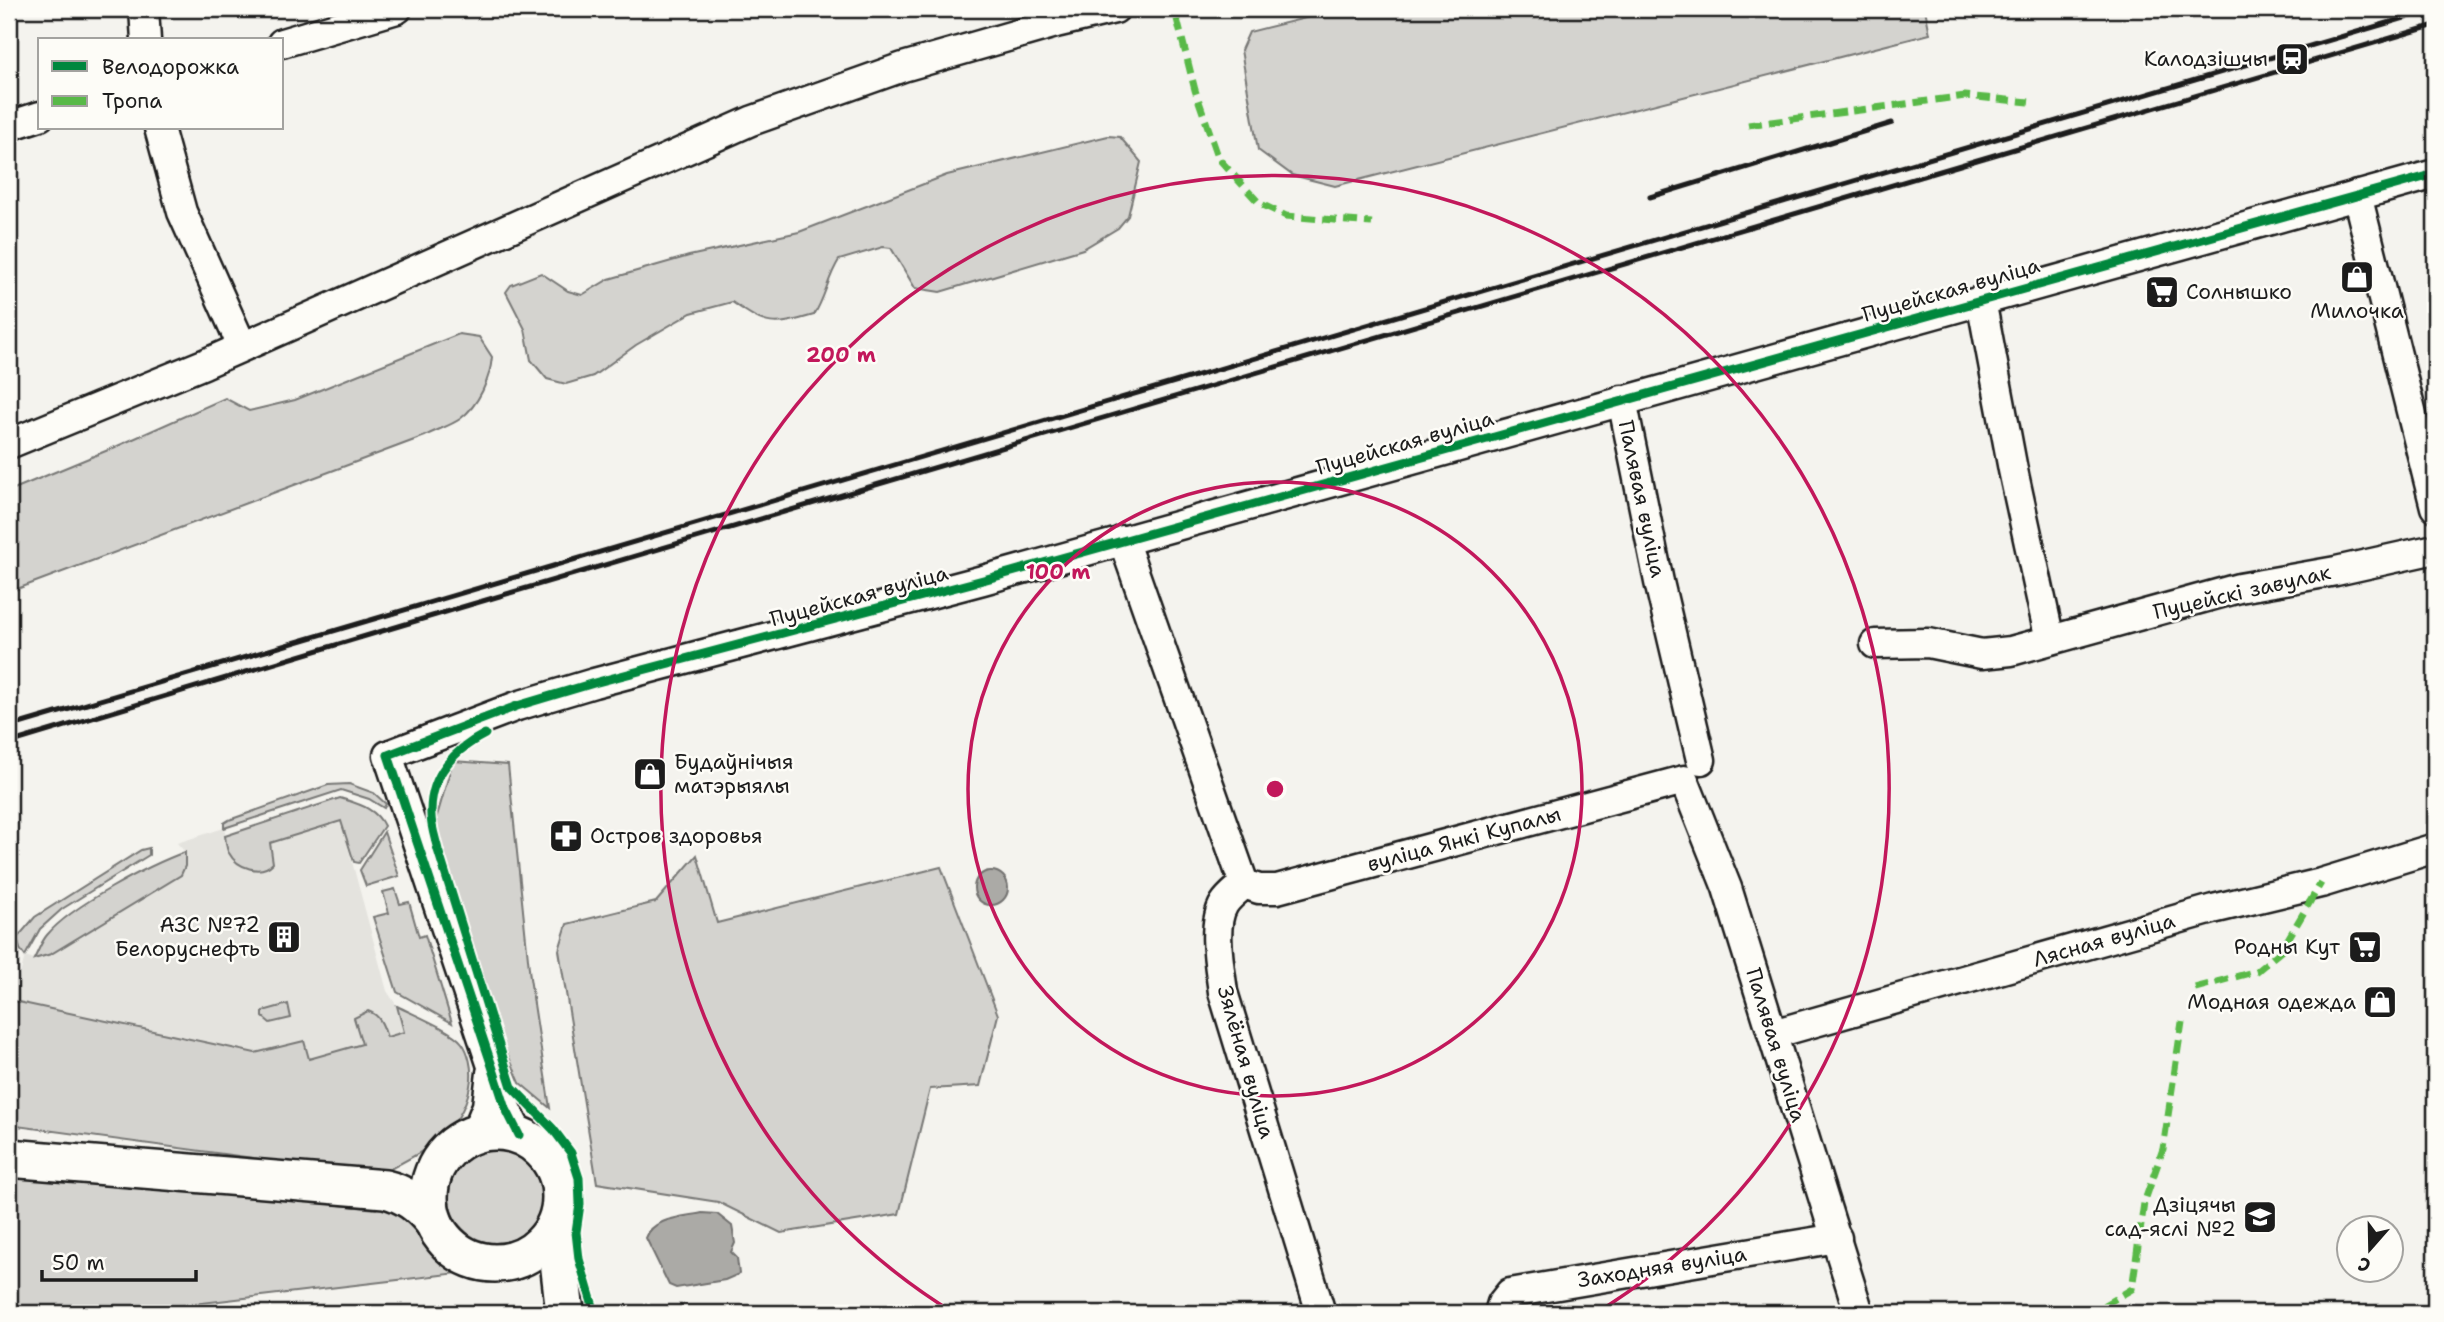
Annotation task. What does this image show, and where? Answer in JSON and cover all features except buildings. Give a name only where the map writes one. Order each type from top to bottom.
[{"type":"main road","points":[[9,1158],[385,1189],[404,1195],[412,1201],[433,1221],[444,1240],[461,1254],[482,1262],[504,1263],[525,1256],[542,1244],[555,1226],[561,1205],[560,1183],[552,1162],[538,1146],[519,1135],[497,1130],[476,1133],[455,1143],[439,1160],[414,1176],[385,1189]]},
{"type":"main road","points":[[433,1221],[428,1200],[430,1179],[439,1160]]},
{"type":"main road","points":[[555,1226],[565,1313]]},
{"type":"main road","points":[[504,1263],[542,1288],[565,1313]]},
{"type":"street","points":[[144,9],[146,38]]},
{"type":"street","points":[[284,42],[397,9]]},
{"type":"street","points":[[9,444],[242,346],[751,121],[903,67],[1115,9]]},
{"type":"street","points":[[9,126],[38,117]]},
{"type":"street","points":[[160,130],[182,212],[242,346]]},
{"type":"street","name":"Пуцейская вуліца","points":[[492,1066],[387,755],[517,706],[594,683],[744,645],[2435,174]]},
{"type":"street","points":[[2357,195],[2435,507]]},
{"type":"street","points":[[1981,300],[2013,470],[2050,640]]},
{"type":"street","name":"Палявая вуліца","points":[[1622,400],[1693,770],[1859,1313]]},
{"type":"street","points":[[1123,540],[1244,884]]},
{"type":"street","name":"Пуцейскі завулак","points":[[1875,644],[1928,643],[1982,654],[2011,651],[2239,588],[2435,550]]},
{"type":"street","name":"вуліца Янкі Купалы","points":[[1244,884],[1259,889],[1277,889],[1693,770]]},
{"type":"street","name":"Лясная вуліца","points":[[1773,1034],[2200,913],[2321,883],[2435,848]]},
{"type":"street","name":"Зялёная вуліца","points":[[1244,884],[1224,904],[1219,918],[1218,939],[1223,992],[1321,1313]]},
{"type":"street","points":[[476,1133],[486,1106],[492,1066]]},
{"type":"street","points":[[492,1066],[506,1109],[519,1135]]},
{"type":"street","name":"Заходняя вуліца","points":[[1499,1313],[1502,1303],[1510,1293],[1837,1238]]},
{"type":"shaded area","points":[[1342,9],[1925,9],[1930,34],[1335,186],[1292,175],[1258,150],[1241,50],[1249,32]]},
{"type":"shaded area","points":[[1108,136],[1120,137],[1141,162],[1128,216],[1118,228],[1083,249],[940,292],[915,288],[891,248],[883,247],[839,260],[814,315],[789,322],[771,322],[754,316],[732,302],[691,313],[636,345],[593,376],[566,384],[547,379],[531,360],[525,329],[506,292],[511,285],[541,273],[568,291],[582,295],[609,279],[689,256],[799,232],[947,175]]},
{"type":"shaded area","points":[[459,334],[479,337],[492,357],[486,383],[478,399],[467,413],[456,421],[425,436],[9,592],[9,491],[225,398],[249,411],[295,400]]},
{"type":"shaded area","points":[[453,761],[508,765],[530,978],[550,1108],[520,1083],[491,1015],[435,823]]},
{"type":"shaded area","points":[[349,784],[374,793],[386,804],[384,808],[369,799],[341,790],[224,828],[224,823],[229,820],[328,785]]},
{"type":"shaded area","points":[[340,798],[371,811],[384,826],[359,863],[354,862],[341,821],[270,843],[273,863],[262,869],[243,866],[228,851],[225,836]]},
{"type":"shaded area","points":[[341,821],[387,991],[397,1006],[404,1032],[308,1059],[303,1041],[255,1053],[13,1001],[25,956],[34,959],[185,866],[185,852],[177,843],[224,828],[229,853]]},
{"type":"shaded area","points":[[384,832],[399,876],[366,886],[360,870]]},
{"type":"shaded area","points":[[149,848],[149,855],[62,909],[40,929],[25,956],[17,938],[35,917],[141,850]]},
{"type":"shaded area","points":[[185,852],[185,866],[181,875],[51,954],[34,959],[47,935],[92,899],[132,876]]},
{"type":"shaded area","points":[[697,855],[717,923],[941,867],[998,1015],[980,1086],[930,1089],[899,1214],[781,1233],[718,1202],[597,1183],[559,950],[567,924],[656,902]]},
{"type":"shaded area","points":[[991,871],[1003,876],[1008,888],[1003,900],[991,905],[979,900],[974,888],[979,876]]},
{"type":"shaded area","points":[[395,889],[400,904],[409,902],[419,937],[425,935],[452,1023],[397,992],[373,917],[389,913],[383,892]]},
{"type":"shaded area","points":[[9,1000],[255,1053],[304,1041],[309,1059],[362,1044],[354,1018],[368,1011],[378,1018],[387,1037],[404,1032],[397,1006],[457,1038],[468,1055],[471,1079],[467,1098],[451,1127],[426,1149],[379,1175],[9,1125]]},
{"type":"shaded area","points":[[288,1004],[291,1018],[270,1023],[263,1017],[263,1011]]},
{"type":"shaded area","points":[[496,1149],[514,1153],[529,1163],[539,1178],[543,1196],[539,1214],[529,1229],[514,1239],[496,1243],[478,1239],[463,1229],[453,1214],[449,1196],[453,1178],[463,1163],[478,1153]]},
{"type":"shaded area","points":[[9,1175],[123,1182],[376,1209],[380,1206],[400,1212],[421,1228],[429,1242],[453,1262],[475,1271],[116,1313],[9,1313]]},
{"type":"shaded area","points":[[702,1213],[717,1214],[732,1226],[735,1243],[731,1252],[737,1258],[739,1274],[725,1280],[676,1288],[669,1285],[646,1238],[649,1231],[662,1222]]},
{"type":"railway","points":[[9,727],[2435,9]]},
{"type":"railway","points":[[9,743],[2435,25]]},
{"type":"railway","points":[[1650,197],[1892,123]]},
{"type":"marked path","points":[[1177,19],[1195,90],[1219,159],[1259,203],[1286,216],[1372,223]]},
{"type":"marked path","points":[[1748,125],[1965,96],[2029,102]]},
{"type":"marked path","points":[[2195,988],[2257,971],[2281,951],[2321,883]]},
{"type":"marked path","points":[[2084,1313],[2101,1307],[2132,1289],[2144,1203],[2163,1149],[2182,1022]]},
{"type":"marked path","points":[[2049,1307],[2053,1313]]},
{"type":"cycle path","points":[[519,1135],[506,1109],[388,755],[517,706],[594,683],[983,580],[2435,174]]},
{"type":"cycle path","points":[[485,734],[454,756],[440,775],[432,798],[432,826],[512,1087],[553,1129],[571,1153],[579,1178],[580,1204],[576,1232],[579,1259],[595,1313]]},
{"type":"place","name":"Калодзішчы","points":[[2292,59]]},
{"type":"place","name":"Милочка","points":[[2357,277]]},
{"type":"place","name":"Солнышко","points":[[2162,292]]},
{"type":"place","name":"Будаўнічыя матэрыялы","points":[[650,774]]},
{"type":"place","name":"Остров здоровья","points":[[566,836]]},
{"type":"place","name":"АЗС №72 Белоруснефть","points":[[284,937]]},
{"type":"place","name":"Родны Кут","points":[[2365,947]]},
{"type":"place","name":"Модная одежда","points":[[2380,1002]]},
{"type":"place","name":"Дзіцячы сад-яслі №2","points":[[2260,1217]]}]
